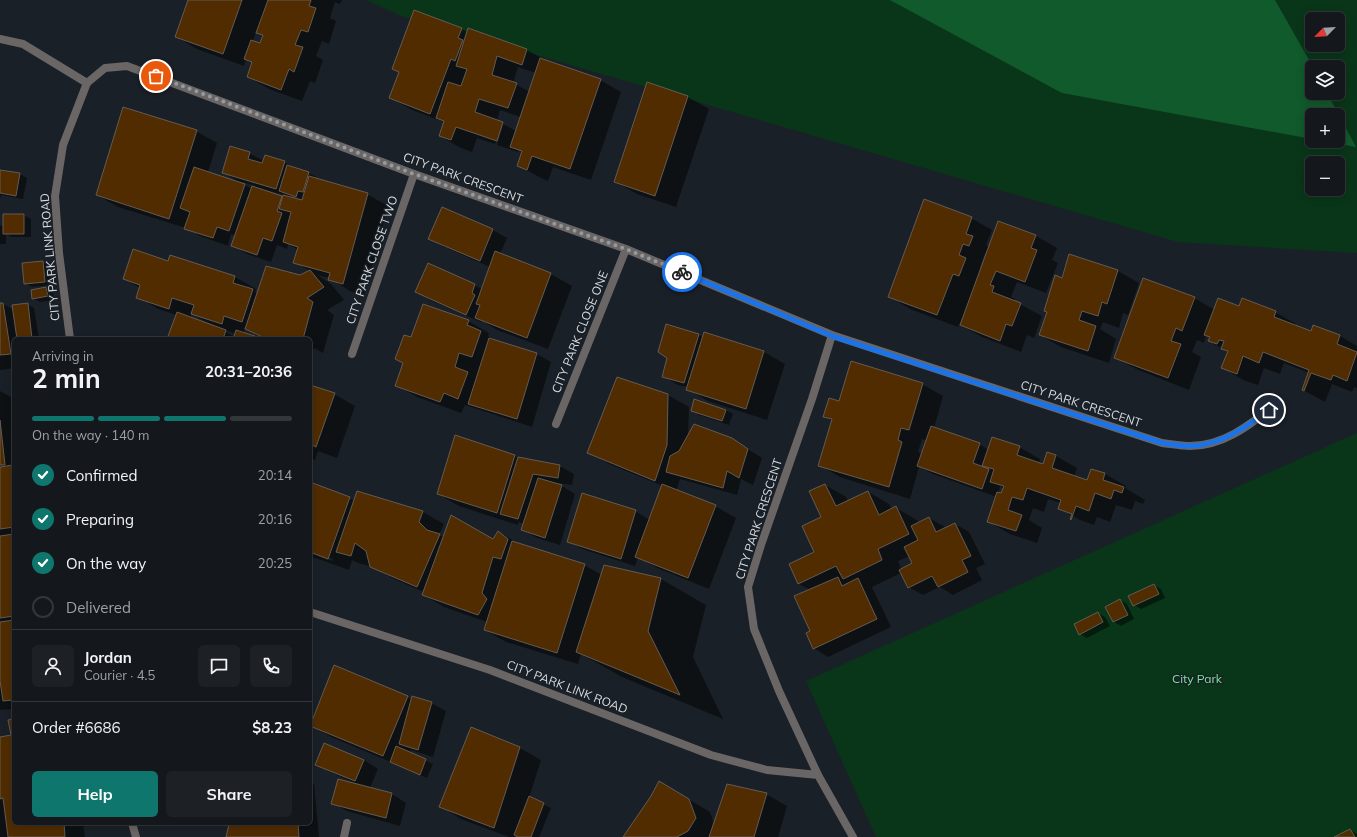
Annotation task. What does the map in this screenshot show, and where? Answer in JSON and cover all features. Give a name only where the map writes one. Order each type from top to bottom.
[{"type":"street","points":[[0,39],[23,44],[87,83]]},
{"type":"street","name":"CITY PARK CRESCENT","points":[[87,83],[105,68],[128,66],[414,174],[626,249],[832,336],[1162,443],[1190,446],[1209,443],[1230,436],[1251,424],[1278,403]]},
{"type":"street","name":"CITY PARK LINK ROAD","points":[[70,337],[55,196],[63,145],[87,83]]},
{"type":"street","name":"CITY PARK CLOSE TWO","points":[[352,354],[414,174]]},
{"type":"street","name":"CITY PARK CLOSE ONE","points":[[556,424],[626,249]]},
{"type":"street","name":"CITY PARK CRESCENT","points":[[832,336],[748,587],[754,629],[780,691],[818,776],[853,837]]},
{"type":"street","name":"CITY PARK LINK ROAD","points":[[312,613],[490,670],[711,755],[767,770],[818,776]]},
{"type":"street","points":[[344,837],[347,822]]},
{"type":"street","points":[[133,825],[136,837]]},
{"type":"green space","points":[[366,0],[1357,0],[1357,253],[1178,242],[399,15]]},
{"type":"green space","points":[[890,0],[1275,0],[1309,60],[1305,60],[1305,100],[1331,100],[1335,108],[1305,108],[1305,138],[1062,93]]},
{"type":"green space","points":[[1345,127],[1356,147],[1345,145]]},
{"type":"green space","name":"City Park","points":[[1357,433],[1357,837],[876,837],[806,681]]},
{"type":"building","points":[[188,0],[242,0],[223,54],[175,37]]},
{"type":"building","points":[[268,0],[311,0],[309,6],[316,8],[308,32],[301,30],[295,45],[303,47],[294,72],[289,69],[281,90],[247,77],[252,62],[244,59],[251,40],[260,43],[263,35],[256,33]]},
{"type":"building","points":[[414,10],[462,28],[458,38],[463,40],[455,61],[451,59],[430,114],[389,98],[399,72],[392,69]]},
{"type":"building","points":[[468,28],[527,49],[522,65],[497,56],[492,75],[517,83],[508,108],[479,99],[475,112],[503,122],[497,141],[456,127],[451,140],[439,136],[444,121],[436,118],[448,82],[461,86],[467,69],[456,66]]},
{"type":"building","points":[[540,58],[601,79],[570,169],[532,156],[527,170],[517,166],[522,151],[510,147]]},
{"type":"building","points":[[647,82],[688,96],[655,196],[614,182]]},
{"type":"building","points":[[123,107],[197,130],[169,219],[96,195]]},
{"type":"building","points":[[230,146],[250,152],[248,159],[262,163],[265,155],[285,161],[276,189],[222,173]]},
{"type":"building","points":[[287,165],[309,172],[303,192],[298,191],[296,197],[279,191]]},
{"type":"building","points":[[194,167],[245,184],[229,231],[217,227],[213,238],[184,229],[190,212],[180,208]]},
{"type":"building","points":[[0,170],[20,173],[16,196],[0,193]]},
{"type":"building","points":[[309,176],[368,193],[343,284],[328,280],[330,273],[293,263],[298,247],[283,242],[291,212],[279,209],[283,195],[302,200]]},
{"type":"building","points":[[252,186],[282,196],[277,211],[282,213],[272,241],[263,238],[257,255],[231,246]]},
{"type":"building","points":[[924,199],[972,217],[966,234],[973,236],[969,246],[963,244],[959,255],[966,258],[959,276],[953,274],[937,315],[888,297]]},
{"type":"building","points":[[442,207],[493,229],[480,261],[428,239]]},
{"type":"building","points":[[3,214],[24,214],[24,234],[3,234]]},
{"type":"building","points":[[998,221],[1036,235],[1031,248],[1037,250],[1025,282],[996,271],[990,285],[994,286],[992,292],[1021,303],[1012,326],[1006,324],[1000,341],[960,325]]},
{"type":"building","points":[[133,249],[168,261],[170,255],[235,276],[233,283],[253,289],[242,322],[224,316],[222,324],[191,314],[194,305],[172,298],[169,309],[136,298],[140,285],[123,279]]},
{"type":"building","points":[[495,251],[551,273],[527,338],[475,318],[480,305],[476,304]]},
{"type":"building","points":[[1069,254],[1118,270],[1107,304],[1102,302],[1098,316],[1082,311],[1079,320],[1096,326],[1088,351],[1039,335],[1047,312],[1044,311],[1055,275],[1062,278]]},
{"type":"building","points":[[43,261],[45,282],[24,284],[22,263]]},
{"type":"building","points":[[428,263],[475,284],[472,293],[475,295],[466,315],[415,292]]},
{"type":"building","points":[[266,266],[300,275],[310,270],[324,287],[307,298],[313,302],[304,337],[263,337],[245,329]]},
{"type":"building","points":[[1143,278],[1195,297],[1182,331],[1176,328],[1171,341],[1181,344],[1168,378],[1114,358]]},
{"type":"building","points":[[46,287],[48,296],[32,299],[31,290]]},
{"type":"building","points":[[1218,298],[1239,306],[1242,298],[1276,311],[1274,317],[1311,331],[1313,325],[1340,335],[1337,344],[1357,352],[1347,381],[1333,375],[1331,380],[1311,373],[1304,391],[1302,390],[1309,370],[1263,352],[1259,363],[1243,356],[1237,374],[1221,368],[1228,351],[1221,349],[1224,341],[1219,340],[1217,344],[1208,341],[1210,337],[1204,335]]},
{"type":"building","points":[[0,303],[3,303],[11,354],[0,355]]},
{"type":"building","points":[[28,303],[32,337],[17,337],[12,305]]},
{"type":"building","points":[[423,304],[469,320],[467,325],[481,331],[472,357],[459,353],[455,367],[468,372],[458,399],[444,393],[440,402],[395,386],[403,363],[395,359],[404,335],[411,337]]},
{"type":"building","points":[[177,312],[226,330],[224,337],[168,337]]},
{"type":"building","points":[[666,324],[699,334],[684,383],[662,377],[667,358],[658,352]]},
{"type":"building","points":[[236,330],[255,336],[255,337],[234,337]]},
{"type":"building","points":[[704,332],[764,351],[746,409],[686,390]]},
{"type":"building","points":[[489,338],[537,353],[517,419],[468,404]]},
{"type":"building","points":[[851,361],[923,383],[909,430],[901,428],[898,440],[902,442],[889,487],[818,466],[832,419],[823,417],[829,398],[839,401]]},
{"type":"building","points":[[617,377],[668,394],[667,445],[655,481],[587,453]]},
{"type":"building","points":[[312,386],[335,393],[316,447],[312,445]]},
{"type":"building","points":[[694,399],[726,410],[722,421],[691,411]]},
{"type":"building","points":[[0,420],[5,465],[0,465]]},
{"type":"building","points":[[694,424],[732,438],[748,449],[739,478],[727,471],[723,488],[666,472],[670,456],[679,451]]},
{"type":"building","points":[[931,426],[980,443],[973,463],[989,469],[982,489],[917,466]]},
{"type":"building","points":[[455,435],[515,455],[497,513],[437,494]]},
{"type":"building","points":[[992,437],[1020,446],[1017,455],[1043,464],[1047,452],[1056,455],[1052,468],[1087,480],[1091,469],[1105,473],[1103,480],[1124,487],[1122,493],[1114,490],[1111,499],[1095,493],[1089,511],[1076,506],[1071,520],[1072,514],[1058,509],[1061,500],[1027,488],[1023,500],[1012,497],[1008,510],[1022,515],[1016,531],[987,522],[997,492],[1001,493],[1004,486],[990,482],[994,469],[982,466]]},
{"type":"building","points":[[518,457],[560,465],[558,478],[533,474],[518,519],[500,514]]},
{"type":"building","points":[[12,465],[12,527],[0,529],[0,467]]},
{"type":"building","points":[[538,478],[562,485],[545,538],[521,530]]},
{"type":"building","points":[[312,483],[350,497],[328,559],[312,553]]},
{"type":"building","points":[[662,484],[716,505],[688,578],[635,557]]},
{"type":"building","points":[[825,484],[836,506],[868,491],[879,515],[896,506],[909,534],[878,549],[882,560],[843,579],[836,566],[798,584],[789,564],[814,552],[802,526],[821,517],[809,491]]},
{"type":"building","points":[[357,491],[423,511],[419,522],[427,530],[440,534],[417,587],[370,567],[366,551],[355,543],[351,556],[336,552]]},
{"type":"building","points":[[582,493],[636,510],[621,559],[567,542]]},
{"type":"building","points":[[451,515],[493,539],[498,531],[508,539],[501,559],[493,557],[482,593],[487,599],[478,615],[422,595]]},
{"type":"building","points":[[929,517],[936,532],[955,523],[971,556],[962,560],[968,572],[938,587],[932,576],[908,588],[899,570],[912,563],[904,547],[918,540],[911,526]]},
{"type":"building","points":[[12,534],[12,616],[0,618],[0,536]]},
{"type":"building","points":[[512,541],[585,564],[557,653],[484,630]]},
{"type":"building","points":[[604,565],[661,578],[648,631],[680,695],[576,652]]},
{"type":"building","points":[[838,577],[842,586],[858,578],[877,619],[813,649],[806,633],[810,631],[794,596]]},
{"type":"building","points":[[1154,584],[1159,594],[1133,606],[1128,596]]},
{"type":"building","points":[[1120,599],[1128,615],[1113,622],[1105,607]]},
{"type":"building","points":[[1098,612],[1103,622],[1079,635],[1074,624]]},
{"type":"building","points":[[12,620],[12,700],[3,701],[0,681],[0,622]]},
{"type":"building","points":[[334,665],[408,696],[383,756],[312,727],[312,721]]},
{"type":"building","points":[[412,696],[432,702],[418,750],[399,744]]},
{"type":"building","points":[[12,719],[12,825],[64,825],[65,837],[8,837],[3,798],[0,799],[0,737],[11,735],[8,720]]},
{"type":"building","points":[[471,727],[520,747],[494,828],[439,807]]},
{"type":"building","points":[[324,743],[364,760],[355,781],[315,765]]},
{"type":"building","points":[[396,746],[426,759],[420,775],[390,762]]},
{"type":"building","points":[[338,779],[392,793],[386,818],[331,804]]},
{"type":"building","points":[[659,781],[689,799],[696,818],[688,831],[677,837],[623,837],[651,796]]},
{"type":"building","points":[[727,784],[767,793],[754,837],[709,837]]},
{"type":"building","points":[[529,796],[544,803],[531,837],[518,837],[514,835]]},
{"type":"building","points":[[229,825],[298,825],[299,837],[226,837]]},
{"type":"building","points":[[1350,829],[1355,837],[1334,837]]},
{"type":"way so far","points":[[156,76],[414,174],[626,249],[682,272]]},
{"type":"route","points":[[682,272],[832,336],[1162,443],[1190,446],[1209,443],[1230,436],[1251,424],[1269,410]]}]
